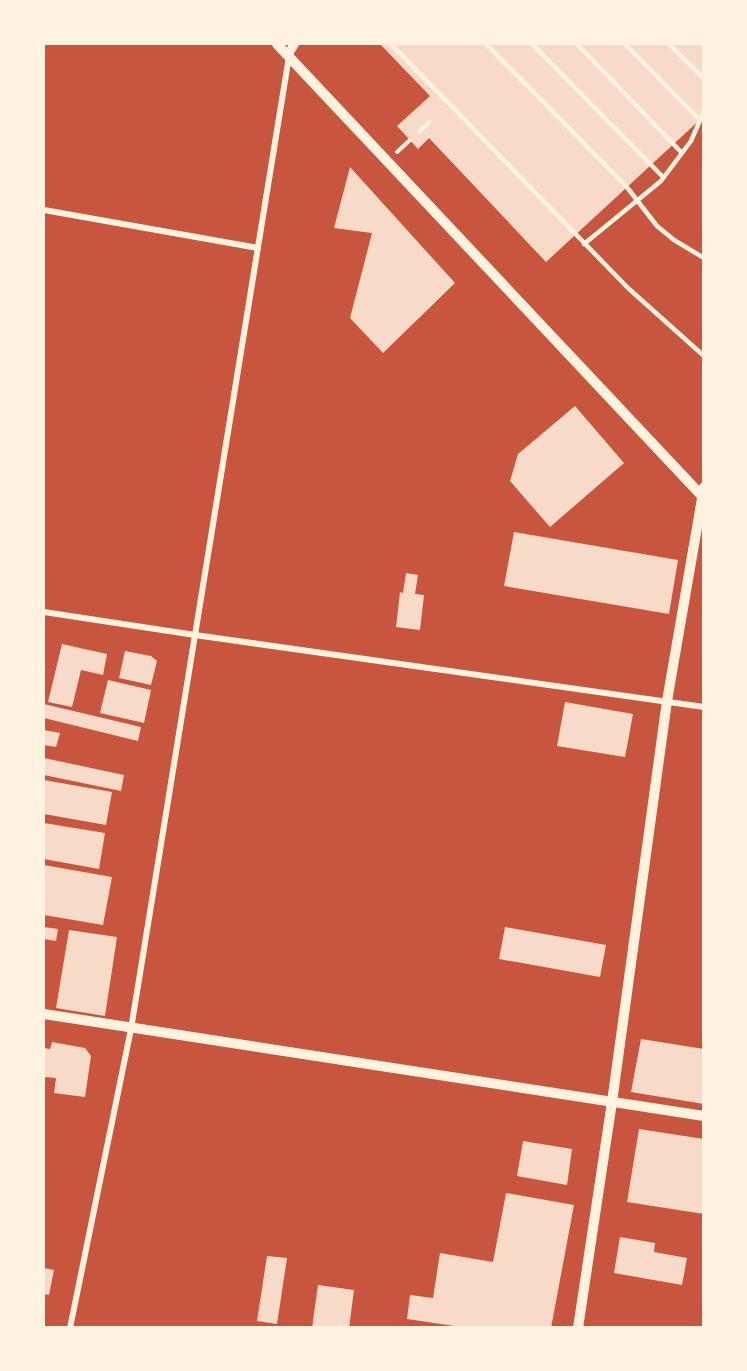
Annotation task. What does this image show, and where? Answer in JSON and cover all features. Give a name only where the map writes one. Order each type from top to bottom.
[{"type":"street","points":[[278,44],[703,491],[667,701],[612,1102],[578,1328]]},
{"type":"street","points":[[70,1328],[131,1029],[291,44]]},
{"type":"street","points":[[44,210],[258,248]]},
{"type":"street","points":[[44,612],[704,707]]},
{"type":"street","points":[[44,1014],[704,1116]]},
{"type":"lane","points":[[290,56],[297,44]]},
{"type":"lane","points":[[391,44],[628,288],[704,356]]},
{"type":"lane","points":[[486,44],[638,201],[657,226],[674,240],[704,258]]},
{"type":"lane","points":[[532,44],[663,177]]},
{"type":"lane","points":[[577,44],[682,153]]},
{"type":"lane","points":[[625,44],[700,120]]},
{"type":"lane","points":[[669,44],[704,79]]},
{"type":"lane","points":[[584,244],[638,201],[663,177],[691,141],[704,111]]},
{"type":"path","points":[[419,132],[429,122]]},
{"type":"building","points":[[380,44],[704,44],[704,116],[546,262],[429,138],[418,149],[397,126],[430,96]]},
{"type":"building","points":[[350,167],[455,283],[383,353],[350,318],[372,233],[334,228]]},
{"type":"building","points":[[575,406],[624,463],[550,527],[510,481],[518,454]]},
{"type":"building","points":[[514,532],[678,560],[669,614],[504,586]]},
{"type":"building","points":[[406,573],[418,575],[415,594],[424,595],[420,630],[396,627],[400,592],[403,593]]},
{"type":"building","points":[[62,644],[107,654],[103,675],[81,670],[72,707],[48,702]]},
{"type":"building","points":[[125,651],[151,656],[157,661],[151,685],[119,678]]},
{"type":"building","points":[[108,680],[151,690],[144,723],[100,713]]},
{"type":"building","points":[[565,702],[633,714],[625,757],[557,746]]},
{"type":"building","points":[[44,704],[141,727],[138,741],[44,718]]},
{"type":"building","points":[[44,730],[60,733],[56,747],[44,745]]},
{"type":"building","points":[[44,758],[124,775],[121,791],[44,775]]},
{"type":"building","points":[[44,780],[112,792],[106,825],[44,814]]},
{"type":"building","points":[[44,823],[105,833],[99,869],[44,859]]},
{"type":"building","points":[[44,865],[112,877],[103,925],[44,915]]},
{"type":"building","points":[[44,927],[58,929],[56,941],[44,939]]},
{"type":"building","points":[[505,927],[606,945],[600,977],[499,959]]},
{"type":"building","points":[[69,930],[117,937],[105,1016],[56,1008]]},
{"type":"building","points":[[641,1039],[704,1049],[704,1104],[631,1092]]},
{"type":"building","points":[[52,1042],[85,1048],[91,1056],[85,1097],[54,1093],[56,1078],[44,1077],[44,1048],[50,1049]]},
{"type":"building","points":[[639,1129],[704,1139],[704,1214],[627,1202]]},
{"type":"building","points":[[523,1141],[572,1149],[567,1185],[517,1176]]},
{"type":"building","points":[[506,1193],[574,1205],[551,1328],[468,1328],[407,1319],[410,1295],[433,1298],[440,1253],[493,1262]]},
{"type":"building","points":[[620,1237],[655,1243],[654,1252],[687,1258],[682,1285],[614,1273]]},
{"type":"building","points":[[267,1256],[287,1258],[277,1324],[257,1321]]},
{"type":"building","points":[[44,1268],[54,1270],[49,1295],[44,1294]]},
{"type":"building","points":[[318,1285],[354,1290],[349,1328],[312,1328]]}]
